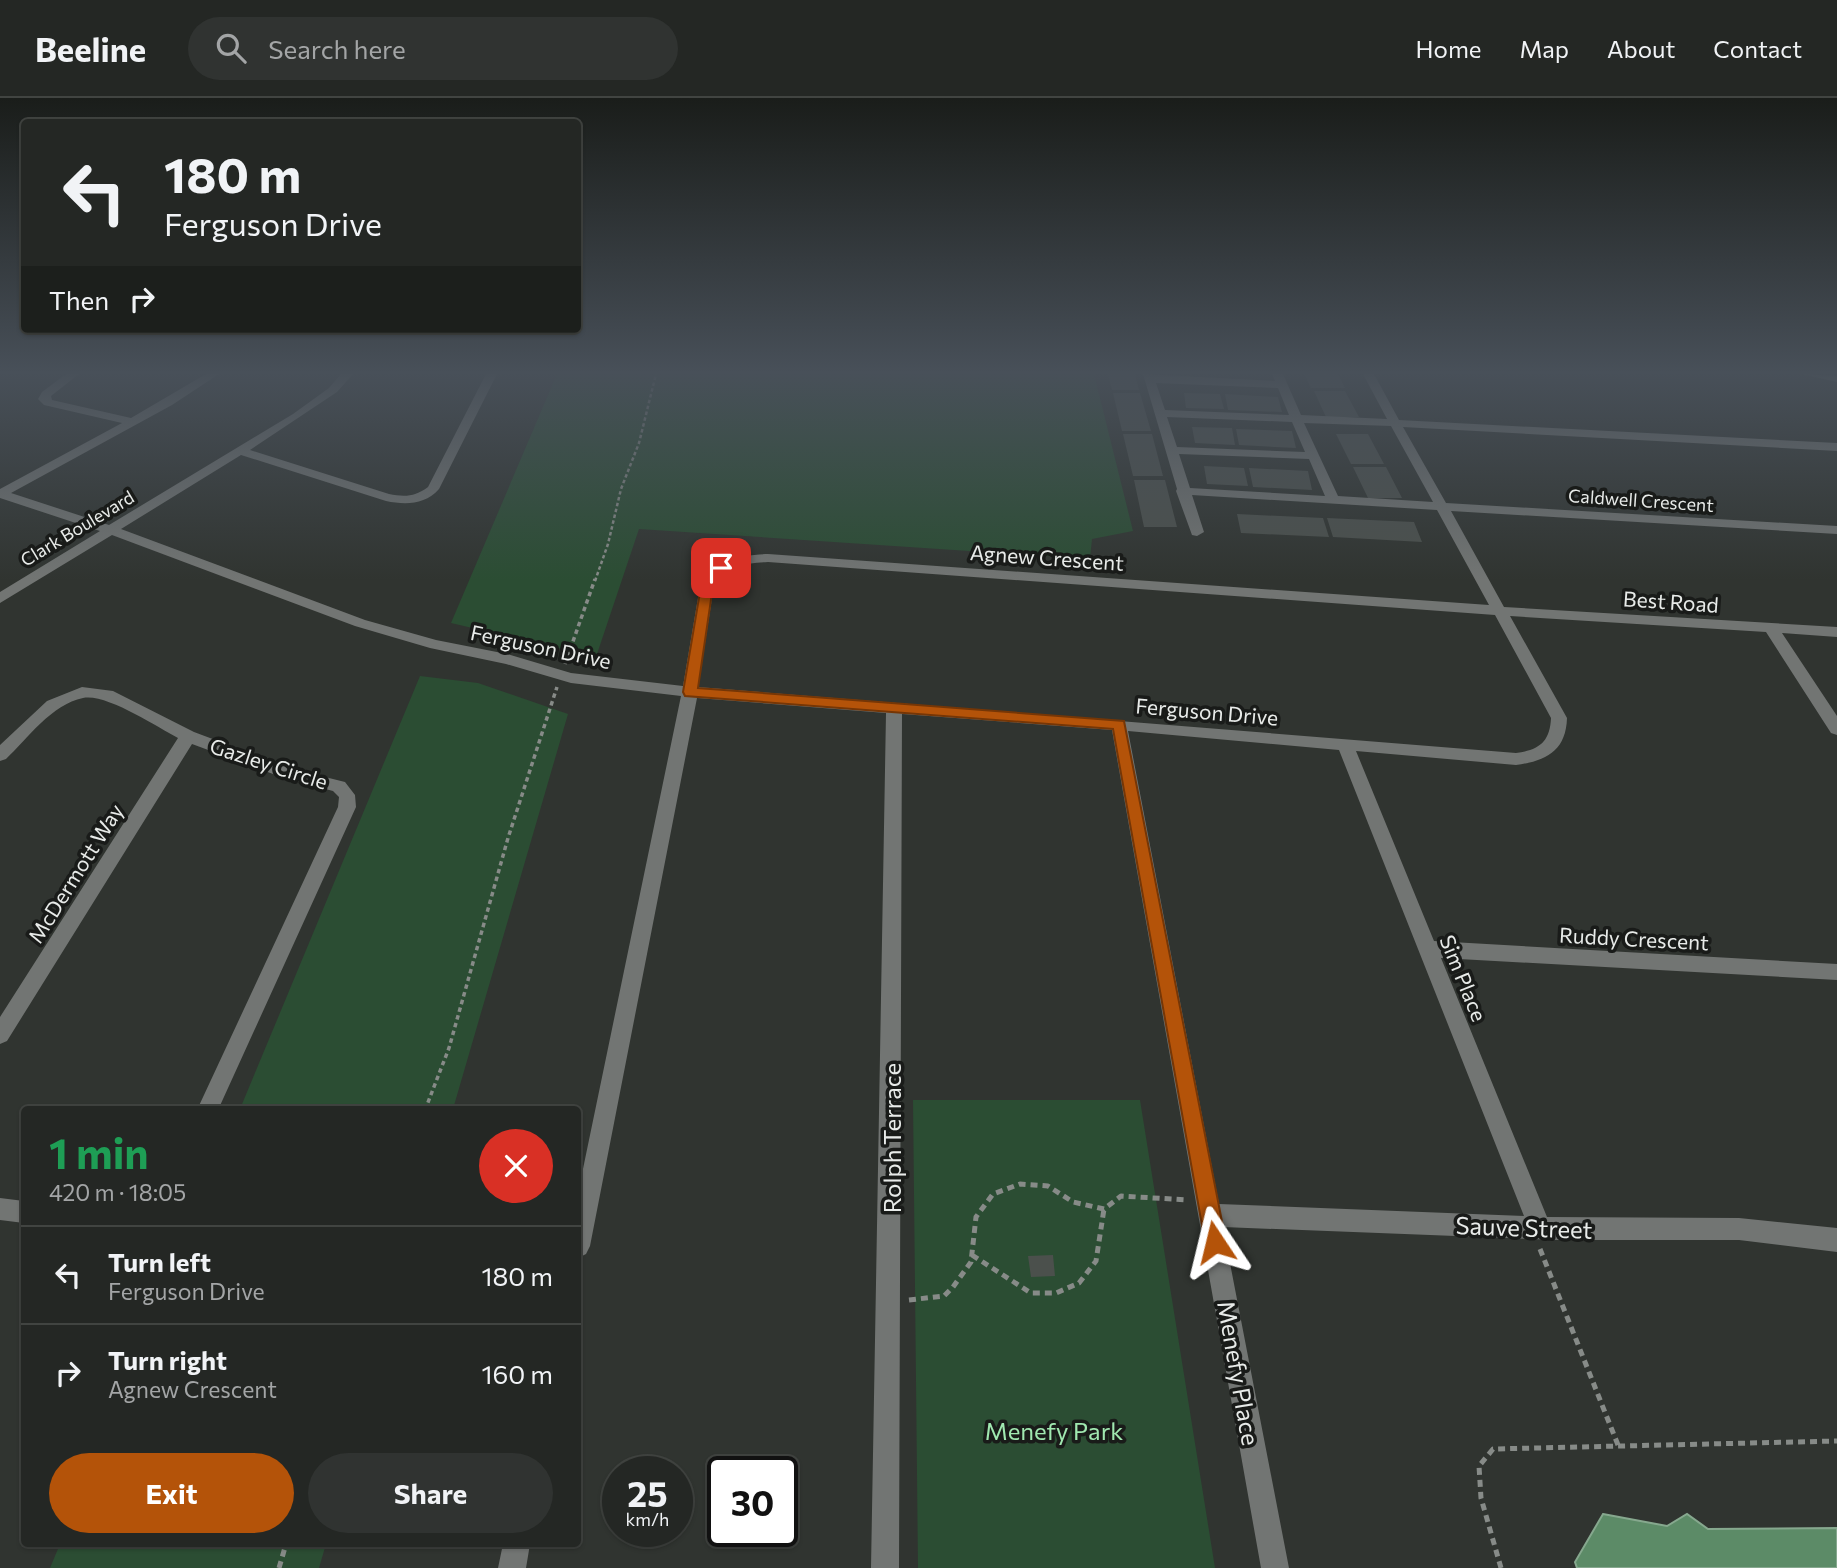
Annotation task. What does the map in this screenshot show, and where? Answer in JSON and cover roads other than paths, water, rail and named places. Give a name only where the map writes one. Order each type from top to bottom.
[{"type":"street","points":[[0,494],[94,443]]},
{"type":"street","name":"Clark Boulevard","points":[[0,598],[253,443]]},
{"type":"street","points":[[240,451],[386,497],[405,500],[418,498],[433,489],[457,443]]},
{"type":"street","points":[[1168,443],[1197,532]]},
{"type":"street","points":[[1308,443],[1332,498]]},
{"type":"street","name":"Ferguson Drive","points":[[0,494],[110,530],[360,623],[435,645],[507,659],[571,678],[690,692],[1516,759],[1534,757],[1550,749],[1559,734],[1559,718],[1408,443]]},
{"type":"street","points":[[1756,443],[1837,447]]},
{"type":"street","points":[[1170,450],[1314,456]]},
{"type":"street","name":"Caldwell Crescent","points":[[1182,491],[1442,504],[1832,530]]},
{"type":"street","points":[[1832,530],[1837,543]]},
{"type":"street","name":"Agnew Crescent","points":[[690,692],[707,586],[711,577],[721,568],[751,558],[1502,611]]},
{"type":"street","name":"Best Road","points":[[1502,611],[1837,632]]},
{"type":"street","points":[[1771,628],[1837,729]]},
{"type":"street","name":"Gazley Circle","points":[[0,755],[53,705],[82,692],[107,695],[188,736],[290,774],[331,783],[339,786],[347,795],[347,807],[209,1106]]},
{"type":"street","points":[[581,1231],[690,692]]},
{"type":"street","name":"Rolph Terrace","points":[[885,1568],[890,1301],[894,708]]},
{"type":"street","name":"Menefy Place","points":[[1119,725],[1275,1568]]},
{"type":"street","name":"McDermott Way","points":[[0,1035],[188,736]]},
{"type":"street","name":"Sim Place","points":[[1345,744],[1536,1228]]},
{"type":"street","name":"Ruddy Crescent","points":[[1428,949],[1837,971]]},
{"type":"street","name":"Sauve Street","points":[[1209,1208],[1536,1228],[1739,1229],[1837,1240]]},
{"type":"street","points":[[0,1209],[21,1212]]},
{"type":"street","points":[[512,1568],[516,1547]]},
{"type":"park label","name":"Menefy Park","points":[[1054,1430]]}]
